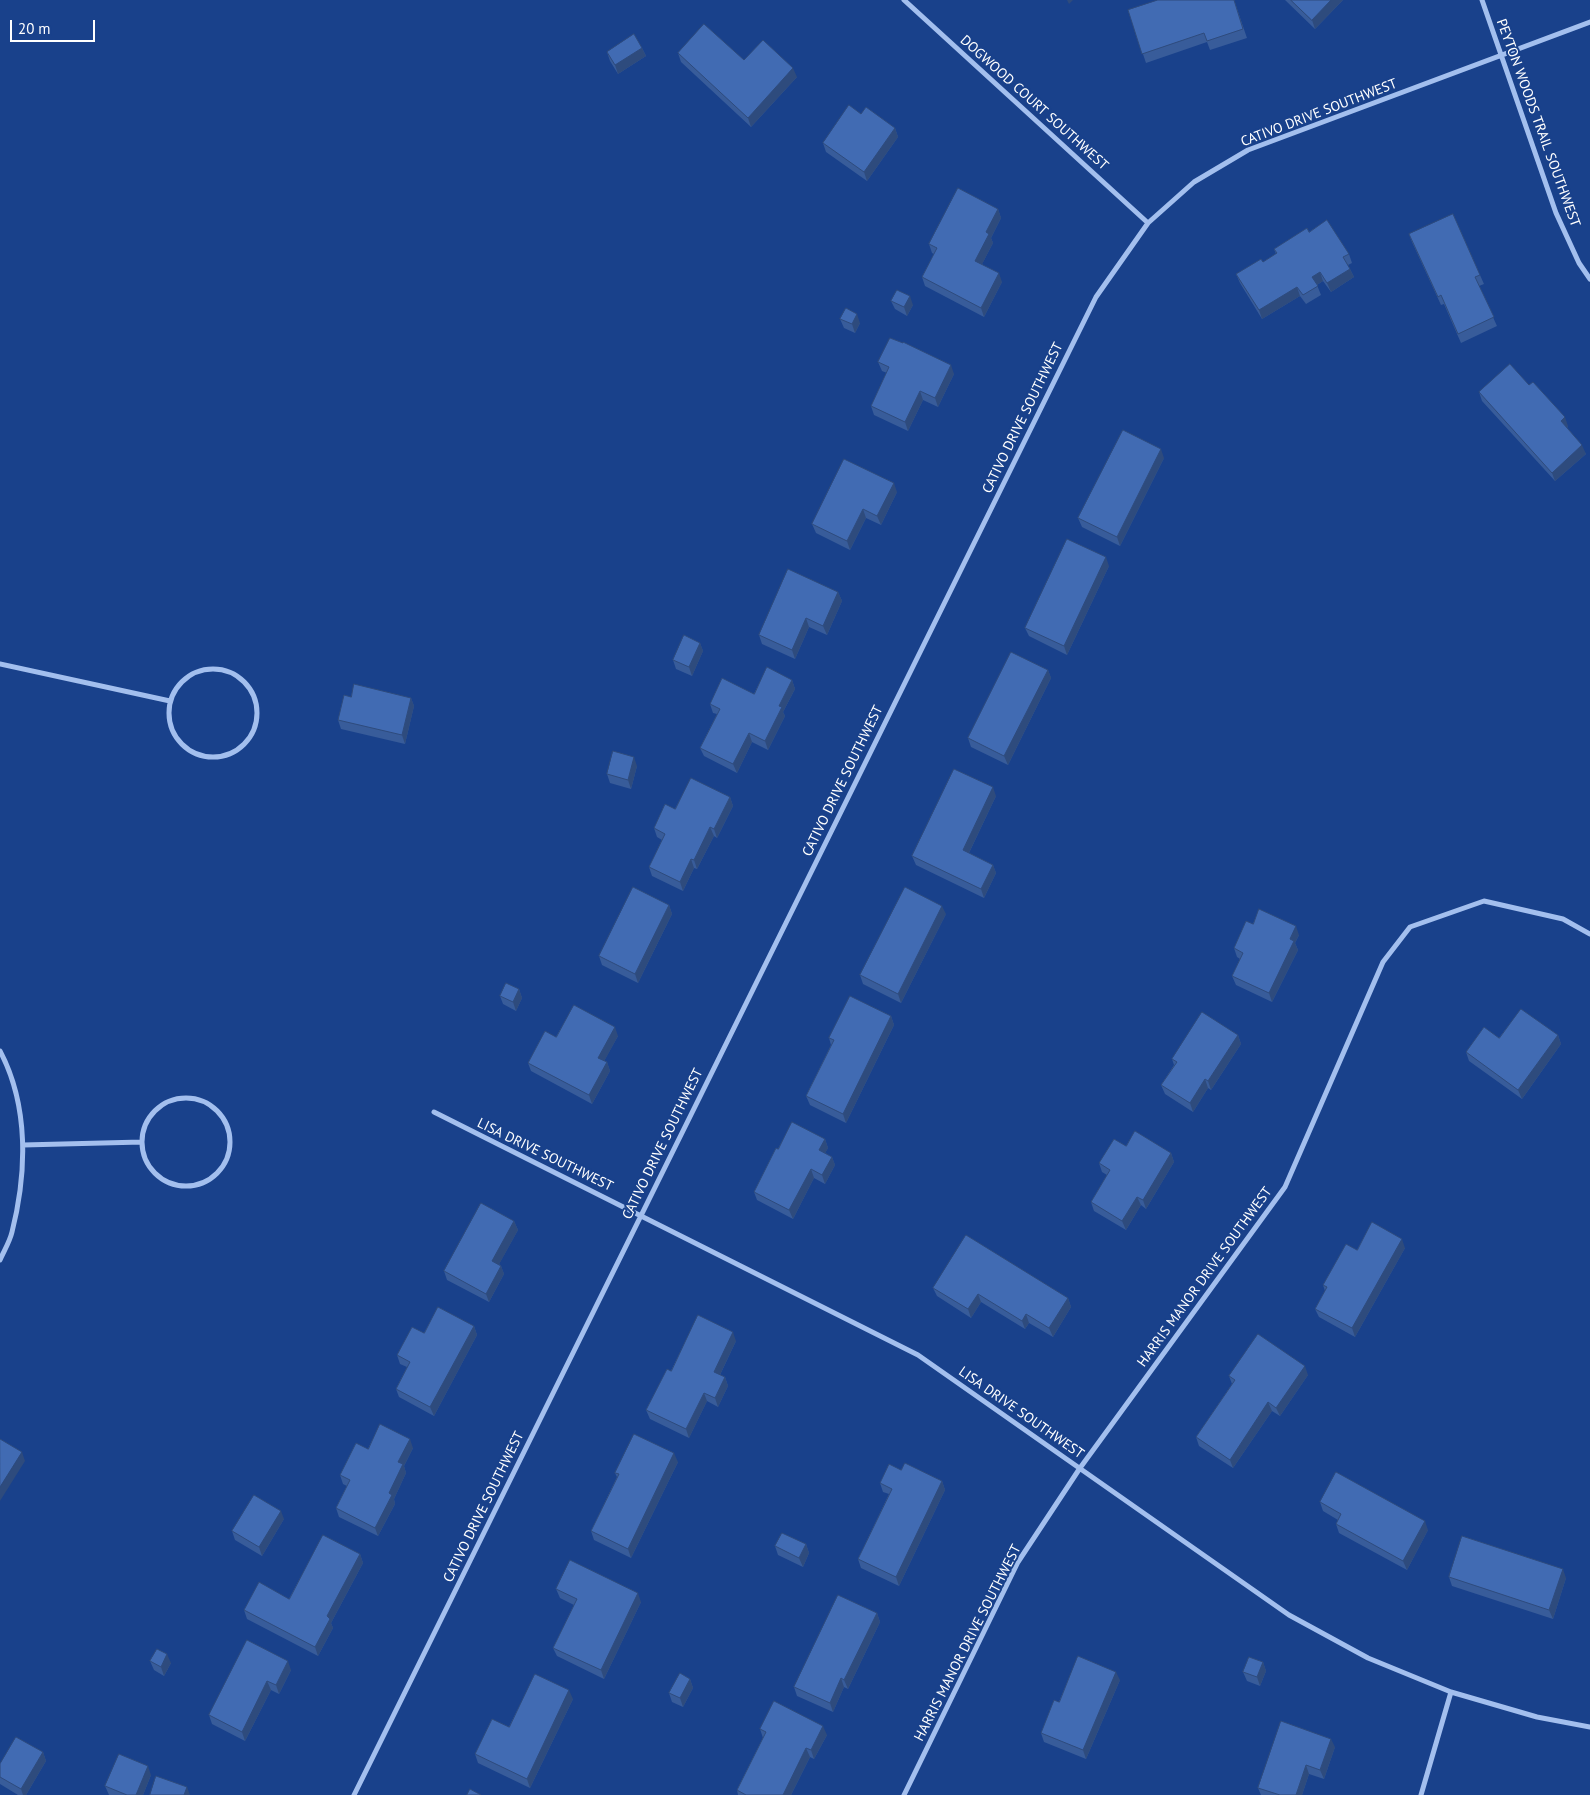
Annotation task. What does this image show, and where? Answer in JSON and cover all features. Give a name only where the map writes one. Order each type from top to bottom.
[{"type":"street","name":"DOGWOOD COURT SOUTHWEST","points":[[904,0],[1148,223]]},
{"type":"street","name":"PEYTON WOODS TRAIL SOUTHWEST","points":[[1482,0],[1556,213],[1579,263],[1590,279]]},
{"type":"street","name":"CATIVO DRIVE SOUTHWEST","points":[[354,1795],[1096,296],[1148,223],[1194,182],[1248,150],[1590,22]]},
{"type":"street","points":[[0,664],[170,702]]},
{"type":"street","points":[[209,669],[222,670],[236,675],[254,694],[258,708],[256,726],[252,736],[243,747],[223,757],[208,758],[185,748],[174,736],[168,713],[170,702],[176,689],[191,675],[209,669]]},
{"type":"street","name":"HARRIS MANOR DRIVE SOUTHWEST","points":[[904,1795],[1018,1562],[1080,1468],[1284,1187],[1383,962],[1410,927],[1484,901],[1563,919],[1590,934]]},
{"type":"street","points":[[0,1051],[13,1084],[23,1131],[23,1170],[12,1233],[0,1260]]},
{"type":"street","points":[[181,1098],[195,1099],[208,1104],[221,1115],[226,1123],[230,1137],[229,1155],[224,1165],[215,1176],[196,1186],[181,1186],[158,1177],[147,1164],[142,1142],[148,1118],[164,1104],[181,1098]]},
{"type":"street","name":"LISA DRIVE SOUTHWEST","points":[[434,1112],[918,1355],[1289,1615],[1368,1658],[1451,1692],[1537,1717],[1590,1727]]},
{"type":"street","points":[[23,1145],[142,1142]]},
{"type":"street","points":[[1421,1795],[1451,1692]]},
{"type":"building","points":[[1158,0],[1234,0],[1243,29],[1207,41],[1204,33],[1142,54],[1128,10]]},
{"type":"building","points":[[1291,0],[1331,0],[1312,20]]},
{"type":"building","points":[[704,24],[744,60],[763,40],[793,68],[748,118],[678,53]]},
{"type":"building","points":[[634,34],[642,48],[615,65],[607,52]]},
{"type":"building","points":[[849,105],[861,114],[866,107],[895,128],[864,172],[823,143]]},
{"type":"building","points":[[958,188],[998,209],[986,232],[989,234],[975,261],[999,273],[981,308],[922,277],[937,248],[929,244]]},
{"type":"building","points":[[1453,214],[1480,275],[1475,277],[1494,317],[1458,334],[1441,295],[1438,297],[1409,234]]},
{"type":"building","points":[[1327,220],[1349,254],[1343,257],[1350,269],[1327,283],[1320,272],[1312,277],[1318,286],[1303,295],[1297,287],[1259,310],[1236,274],[1261,259],[1263,262],[1277,253],[1274,249],[1307,228],[1309,232]]},
{"type":"building","points":[[897,290],[910,296],[904,307],[891,301]]},
{"type":"building","points":[[846,308],[857,314],[852,324],[840,319]]},
{"type":"building","points":[[890,338],[903,342],[951,365],[935,398],[920,391],[905,422],[871,406],[889,367],[878,362]]},
{"type":"building","points":[[1510,364],[1529,385],[1533,382],[1565,417],[1561,421],[1582,445],[1552,473],[1479,392]]},
{"type":"building","points":[[1123,430],[1161,449],[1117,537],[1078,518]]},
{"type":"building","points":[[844,459],[894,483],[877,516],[863,509],[847,541],[812,524]]},
{"type":"building","points":[[1067,539],[1106,557],[1064,646],[1025,628]]},
{"type":"building","points":[[788,569],[838,592],[823,626],[806,618],[792,650],[759,635]]},
{"type":"building","points":[[684,635],[700,643],[689,667],[673,660]]},
{"type":"building","points":[[1011,652],[1048,670],[1004,756],[968,738]]},
{"type":"building","points":[[767,667],[792,680],[779,706],[782,707],[765,741],[749,733],[733,764],[700,748],[720,709],[710,704],[722,678],[754,694]]},
{"type":"building","points":[[354,684],[411,698],[402,735],[338,720],[344,695],[351,697]]},
{"type":"building","points":[[613,751],[634,757],[628,780],[607,774]]},
{"type":"building","points":[[954,769],[993,787],[963,850],[993,865],[981,889],[912,856]]},
{"type":"building","points":[[691,778],[730,797],[714,829],[710,827],[694,860],[691,859],[680,882],[649,867],[665,834],[654,828],[665,804],[675,809]]},
{"type":"building","points":[[633,887],[669,905],[635,974],[599,956]]},
{"type":"building","points":[[905,887],[942,906],[898,994],[860,975]]},
{"type":"building","points":[[1259,909],[1296,926],[1290,939],[1294,941],[1269,993],[1232,976],[1243,953],[1234,948],[1246,921],[1253,924]]},
{"type":"building","points":[[506,983],[519,989],[513,1002],[500,996]]},
{"type":"building","points":[[850,996],[891,1016],[843,1114],[806,1096],[834,1040],[829,1038]]},
{"type":"building","points":[[574,1005],[615,1027],[598,1058],[607,1062],[589,1095],[528,1063],[545,1031],[556,1037]]},
{"type":"building","points":[[1521,1009],[1558,1035],[1518,1090],[1466,1052],[1484,1027],[1499,1038]]},
{"type":"building","points":[[1202,1012],[1238,1035],[1208,1081],[1205,1079],[1190,1103],[1161,1085],[1177,1062],[1172,1059]]},
{"type":"building","points":[[792,1122],[825,1139],[819,1150],[832,1157],[822,1175],[811,1169],[789,1210],[754,1192],[776,1148],[778,1149]]},
{"type":"building","points":[[1135,1131],[1171,1153],[1143,1200],[1137,1197],[1122,1221],[1091,1202],[1110,1170],[1099,1163],[1114,1139],[1126,1146]]},
{"type":"building","points":[[481,1203],[514,1221],[492,1261],[501,1266],[486,1294],[444,1271]]},
{"type":"building","points":[[1372,1222],[1402,1239],[1352,1328],[1315,1309],[1327,1287],[1323,1285],[1346,1244],[1357,1250]]},
{"type":"building","points":[[966,1235],[1068,1298],[1049,1328],[1026,1314],[1022,1321],[978,1294],[968,1309],[933,1288]]},
{"type":"building","points":[[438,1307],[474,1326],[430,1407],[396,1389],[410,1362],[397,1355],[412,1327],[424,1333]]},
{"type":"building","points":[[698,1315],[733,1332],[714,1372],[725,1377],[715,1398],[704,1393],[686,1429],[646,1410],[667,1369],[671,1371]]},
{"type":"building","points":[[1258,1334],[1305,1366],[1276,1408],[1268,1402],[1230,1460],[1196,1437],[1235,1380],[1229,1376]]},
{"type":"building","points":[[380,1424],[410,1439],[398,1462],[403,1464],[389,1493],[392,1495],[375,1528],[336,1508],[350,1480],[340,1475],[356,1443],[368,1449]]},
{"type":"building","points":[[634,1434],[674,1453],[628,1549],[591,1531],[619,1474],[615,1473]]},
{"type":"building","points":[[0,1439],[22,1452],[0,1487]]},
{"type":"building","points":[[905,1463],[942,1481],[896,1577],[858,1559],[892,1489],[880,1483],[889,1464],[901,1470]]},
{"type":"building","points":[[1336,1472],[1425,1521],[1403,1561],[1336,1524],[1341,1514],[1320,1502]]},
{"type":"building","points":[[254,1495],[281,1511],[259,1547],[232,1531]]},
{"type":"building","points":[[782,1533],[806,1544],[799,1558],[775,1546]]},
{"type":"building","points":[[323,1535],[360,1554],[327,1616],[330,1619],[315,1647],[244,1610],[259,1582],[289,1599]]},
{"type":"building","points":[[1462,1536],[1563,1569],[1549,1610],[1449,1577]]},
{"type":"building","points":[[570,1560],[638,1593],[601,1670],[553,1648],[577,1599],[556,1589]]},
{"type":"building","points":[[838,1595],[877,1613],[844,1680],[841,1678],[830,1703],[794,1687]]},
{"type":"building","points":[[247,1640],[288,1661],[276,1685],[267,1681],[242,1732],[209,1715]]},
{"type":"building","points":[[157,1649],[167,1654],[161,1667],[150,1661]]},
{"type":"building","points":[[1078,1656],[1116,1672],[1083,1750],[1041,1733],[1054,1700],[1059,1702]]},
{"type":"building","points":[[1249,1657],[1263,1662],[1257,1677],[1243,1672]]},
{"type":"building","points":[[680,1673],[690,1679],[680,1698],[669,1693]]},
{"type":"building","points":[[535,1674],[569,1690],[527,1779],[475,1754],[492,1719],[509,1727]]},
{"type":"building","points":[[774,1701],[823,1726],[811,1750],[806,1748],[783,1795],[746,1795],[737,1790],[766,1732],[760,1729]]},
{"type":"building","points":[[1281,1721],[1331,1739],[1320,1770],[1306,1765],[1296,1795],[1280,1795],[1258,1788]]},
{"type":"building","points":[[16,1737],[43,1752],[21,1789],[0,1777],[0,1764]]},
{"type":"building","points":[[119,1754],[148,1766],[136,1795],[127,1795],[105,1786]]},
{"type":"building","points":[[156,1776],[187,1787],[184,1795],[150,1795]]},
{"type":"building","points":[[470,1789],[481,1795],[467,1795]]}]
